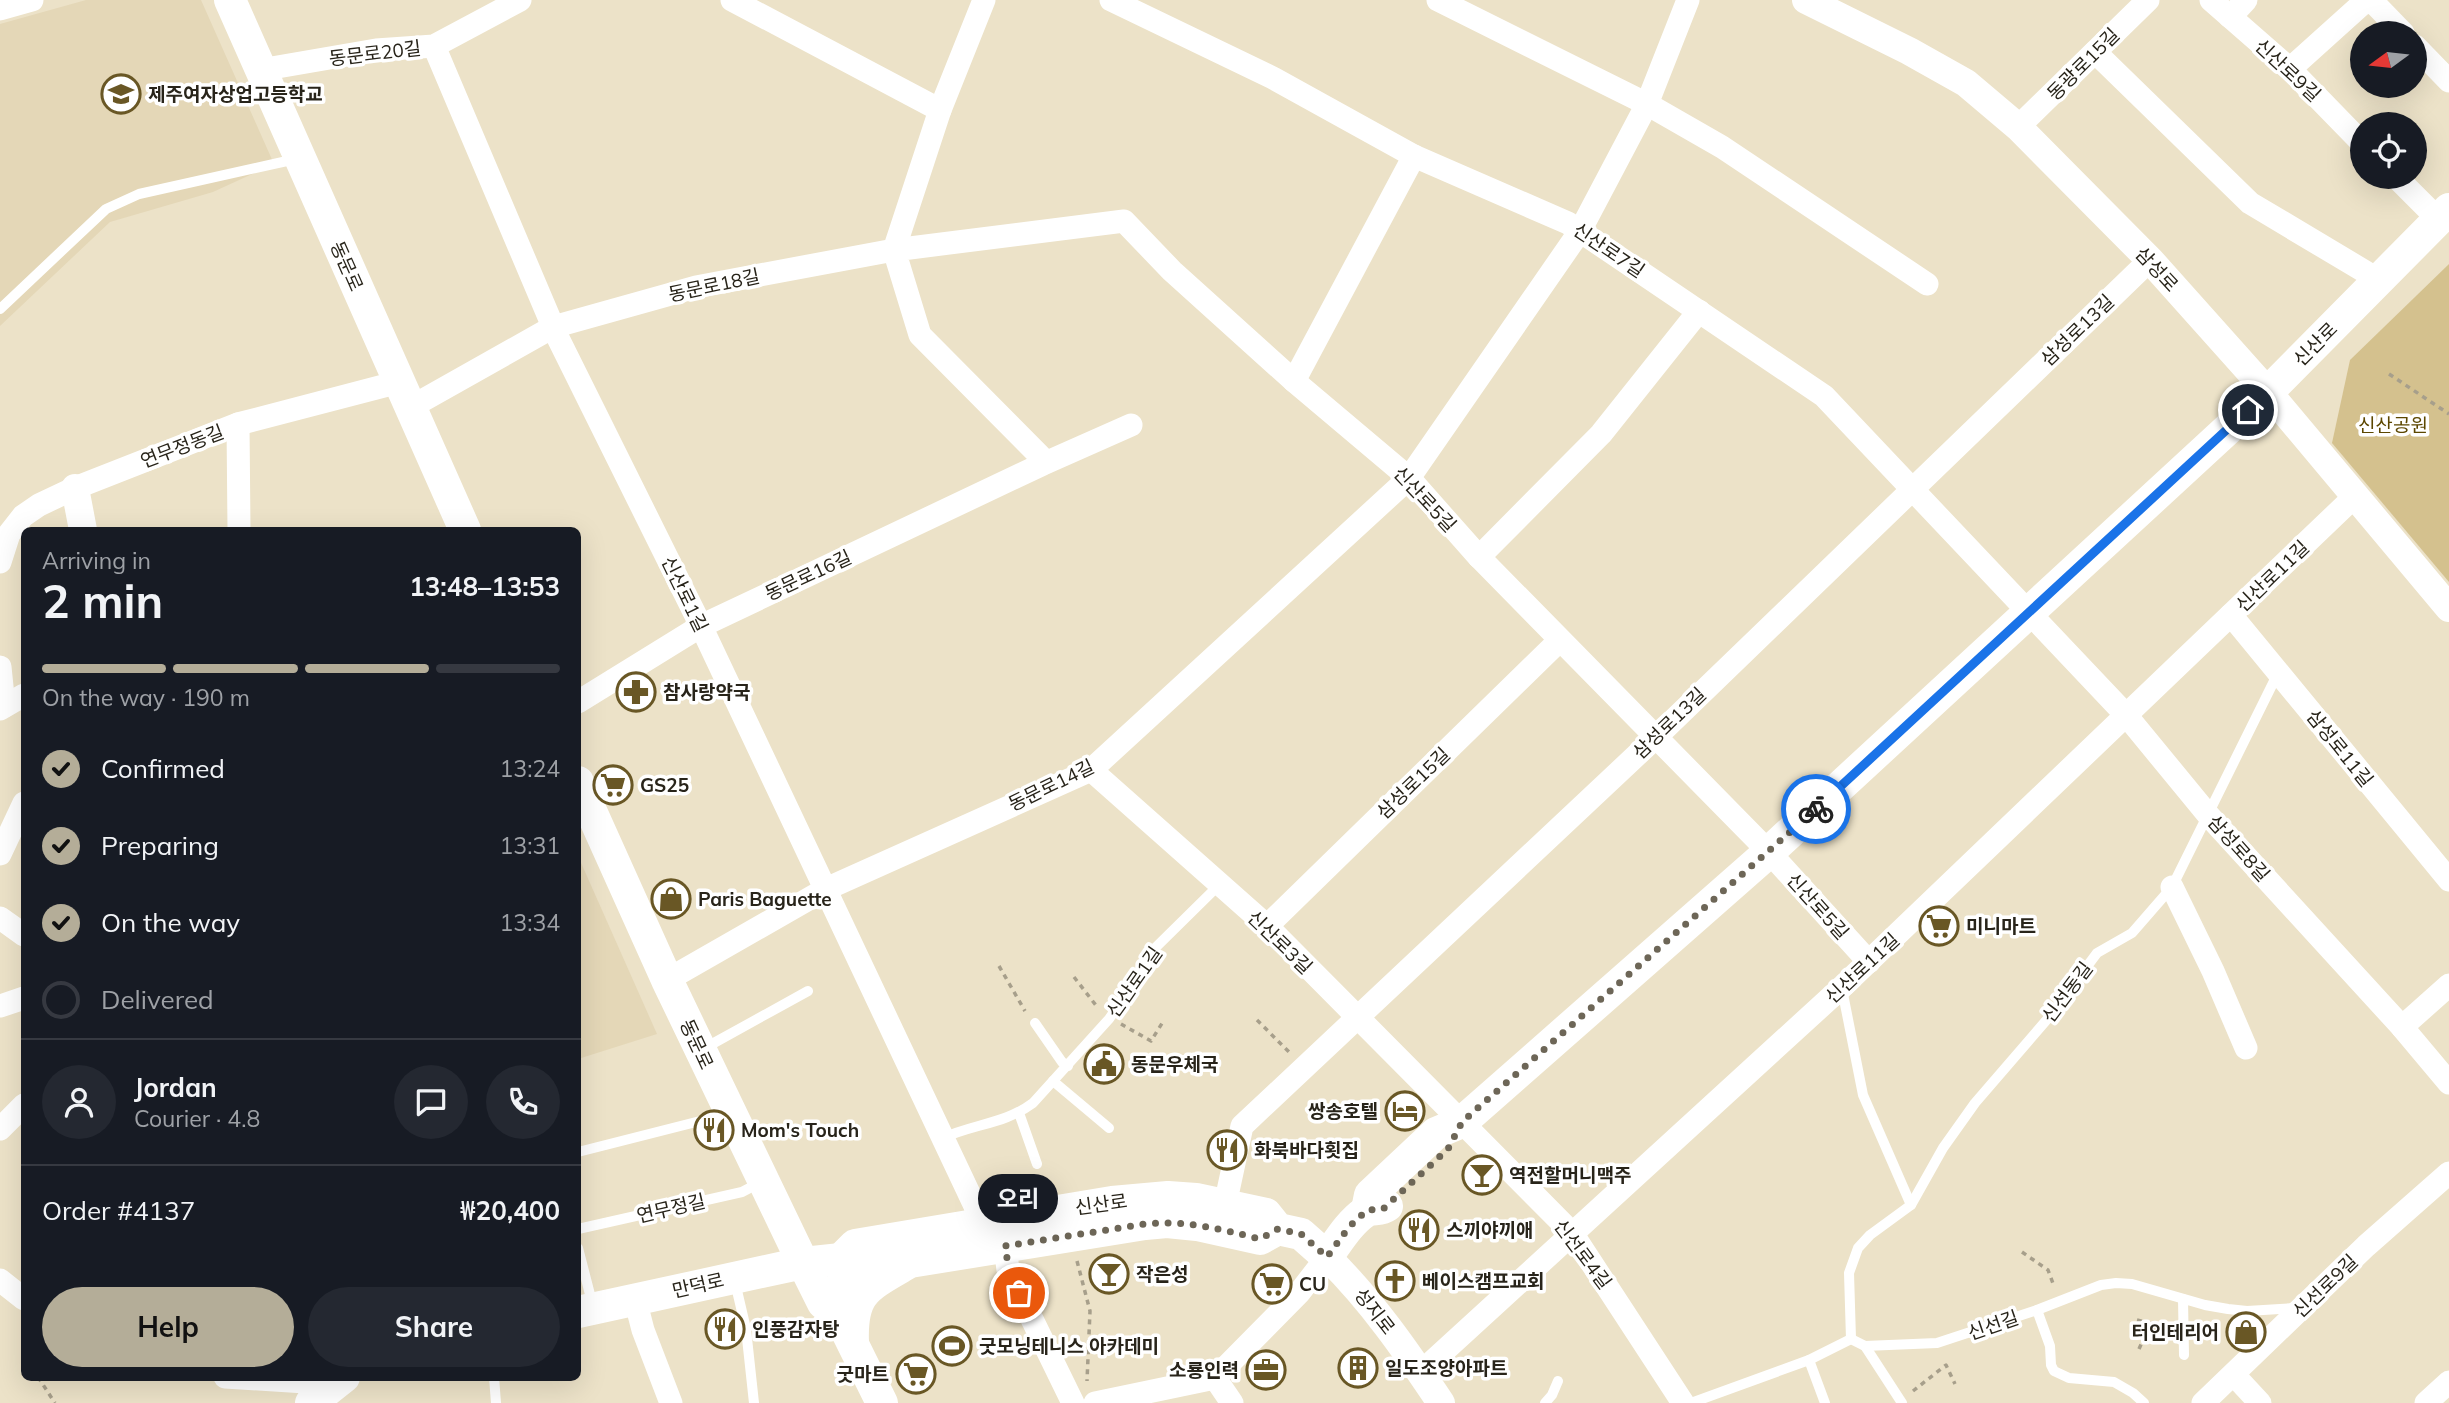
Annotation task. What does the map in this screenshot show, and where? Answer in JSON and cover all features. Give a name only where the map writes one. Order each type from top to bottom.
[{"type":"main road","name":"동문로","points":[[230,0],[464,527]]},
{"type":"main road","name":"신산로","points":[[841,1259],[855,1245],[1147,1198],[1188,1199],[1266,1214],[1278,1229],[1301,1234],[1327,1257],[1349,1227],[1367,1210],[1383,1209],[1448,1149],[1462,1122],[1769,852],[2268,391],[2444,215]]},
{"type":"main road","name":"동문로","points":[[581,789],[667,980],[803,1263],[833,1303],[882,1403]]},
{"type":"main road","name":"신산로","points":[[803,1263],[841,1259],[862,1264],[909,1262],[1167,1222],[1197,1225],[1260,1239],[1278,1229]]},
{"type":"main road","points":[[853,1343],[852,1321],[861,1296],[870,1286],[909,1262]]},
{"type":"main road","name":"만덕로","points":[[585,1310],[803,1263]]},
{"type":"main road","name":"동문로","points":[[833,1303],[823,1324],[862,1403]]},
{"type":"main road","points":[[311,1403],[339,1385]]},
{"type":"street","name":"동문로20길","points":[[260,70],[376,50],[434,46],[520,0]]},
{"type":"street","points":[[732,0],[940,110]]},
{"type":"street","points":[[984,0],[940,110],[894,250],[920,335],[1046,462]]},
{"type":"street","name":"신산로7길","points":[[1111,0],[1273,78],[1414,156],[1568,223],[1580,231],[1824,396],[2028,614]]},
{"type":"street","points":[[1438,0],[1647,104],[1722,147],[1927,284]]},
{"type":"street","name":"동문로14길","points":[[667,980],[826,889],[1091,770],[1409,478],[1580,231],[1647,104],[1688,0]]},
{"type":"street","name":"삼성로","points":[[1807,0],[1966,83],[2018,127],[2150,260],[2268,391],[2449,608]]},
{"type":"street","name":"동광로15길","points":[[2018,127],[2148,0]]},
{"type":"street","name":"신산로9길","points":[[2211,0],[2290,69],[2350,131]]},
{"type":"street","points":[[2230,17],[2246,0]]},
{"type":"street","points":[[2290,69],[2361,5],[2371,0],[2391,21]]},
{"type":"street","name":"신산로1길","points":[[434,46],[553,327],[701,626],[826,889],[975,1206],[978,1224]]},
{"type":"street","points":[[2095,52],[2250,203],[2379,280]]},
{"type":"street","points":[[2427,58],[2449,81]]},
{"type":"street","points":[[1294,381],[1414,156]]},
{"type":"street","points":[[2411,189],[2444,215]]},
{"type":"street","name":"신산로5길","points":[[894,250],[1124,221],[1172,271],[1294,381],[1409,478],[1479,557],[1769,852],[1868,962]]},
{"type":"street","name":"동문로18길","points":[[405,395],[553,327],[696,287],[894,250]]},
{"type":"street","name":"삼성로13길","points":[[1224,1205],[1242,1126],[1656,737],[2150,260]]},
{"type":"street","points":[[1479,557],[1601,434],[1699,311]]},
{"type":"street","name":"연무정동길","points":[[0,562],[9,534],[23,516],[75,488],[238,424],[405,395]]},
{"type":"street","points":[[238,424],[239,527]]},
{"type":"street","name":"동문로16길","points":[[581,700],[701,626],[1046,462],[1131,425]]},
{"type":"street","points":[[75,488],[82,527]]},
{"type":"street","name":"신산로11길","points":[[1421,1373],[1842,987],[2356,496]]},
{"type":"street","name":"삼성로8길","points":[[2028,614],[2126,715],[2209,816],[2402,1027],[2449,1083]]},
{"type":"street","name":"삼성로11길","points":[[2231,615],[2449,880]]},
{"type":"street","name":"삼성로15길","points":[[1267,926],[1560,640]]},
{"type":"street","points":[[0,667],[2,707],[21,697]]},
{"type":"street","name":"신산로3길","points":[[1091,770],[1267,926],[1462,1122]]},
{"type":"street","points":[[0,854],[21,809]]},
{"type":"street","points":[[2172,887],[2213,971],[2246,1048]]},
{"type":"street","points":[[0,918],[21,933]]},
{"type":"street","points":[[2402,1027],[2449,985]]},
{"type":"street","points":[[0,1006],[21,999]]},
{"type":"street","points":[[0,1129],[21,1108]]},
{"type":"street","name":"신선로4길","points":[[1462,1122],[1572,1233],[1683,1403]]},
{"type":"street","name":"신선로9길","points":[[2203,1403],[2366,1246],[2449,1173]]},
{"type":"street","points":[[1005,1246],[1009,1270],[1073,1403]]},
{"type":"street","points":[[1091,1393],[1166,1397],[1215,1378],[1299,1293],[1327,1257]]},
{"type":"street","name":"성지로","points":[[1327,1257],[1356,1287],[1441,1403]]},
{"type":"street","points":[[0,1280],[21,1297]]},
{"type":"street","points":[[635,1299],[643,1330],[671,1403]]},
{"type":"street","points":[[2234,1375],[2260,1403]]},
{"type":"street","points":[[1215,1378],[1231,1403]]},
{"type":"street","points":[[282,1381],[339,1385]]},
{"type":"street","points":[[2426,1403],[2448,1385]]},
{"type":"lane","points":[[0,309],[106,209],[139,194],[299,159]]},
{"type":"lane","name":"신선동길","points":[[1851,1339],[1849,1273],[1858,1248],[1870,1235],[1911,1205],[1943,1148],[1975,1103],[2050,1016],[2097,953],[2132,933],[2172,887],[2278,673]]},
{"type":"lane","name":"신산로1길","points":[[943,1138],[1019,1113],[1032,1103],[1110,1019],[1151,952],[1219,885]]},
{"type":"lane","points":[[1842,987],[1863,1095],[1911,1205]]},
{"type":"lane","points":[[700,1050],[808,991]]},
{"type":"lane","points":[[1035,1023],[1062,1062],[1068,1066]]},
{"type":"lane","points":[[1053,1082],[1109,1128]]},
{"type":"lane","points":[[581,1151],[708,1119],[728,1109]]},
{"type":"lane","points":[[1019,1113],[1037,1164]]},
{"type":"lane","name":"연무정길","points":[[581,1228],[742,1192],[763,1181]]},
{"type":"lane","name":"만덕로","points":[[581,1275],[585,1310]]},
{"type":"lane","points":[[733,1277],[746,1329],[754,1403]]},
{"type":"lane","name":"신선길","points":[[1851,1339],[1865,1346],[1937,1343],[2037,1310],[2101,1285],[2116,1283],[2132,1284],[2183,1299],[2246,1311],[2302,1308]]},
{"type":"lane","points":[[2183,1299],[2184,1355]]},
{"type":"lane","points":[[2037,1310],[2050,1346],[2054,1371],[2069,1378],[2114,1382],[2144,1403]]},
{"type":"lane","points":[[1691,1403],[1809,1360],[1851,1339]]},
{"type":"lane","points":[[1865,1346],[1902,1403]]},
{"type":"lane","points":[[1809,1360],[1825,1403]]},
{"type":"lane","points":[[494,1381],[496,1403]]},
{"type":"lane","points":[[1545,1403],[1559,1381]]},
{"type":"path","points":[[2389,374],[2449,414]]},
{"type":"path","points":[[999,966],[1035,1023]]},
{"type":"path","points":[[1074,977],[1105,1017],[1151,1041],[1164,1020]]},
{"type":"path","points":[[1257,1020],[1304,1067]]},
{"type":"path","points":[[2022,1252],[2048,1270],[2056,1296]]},
{"type":"path","points":[[1076,1259],[1090,1311],[1091,1393]]},
{"type":"path","points":[[2137,1320],[2177,1330]]},
{"type":"path","points":[[2139,1349],[2150,1324]]},
{"type":"path","points":[[1914,1390],[1946,1365],[1955,1384]]},
{"type":"path","points":[[41,1381],[55,1403]]},
{"type":"shaded area","name":"제주여자상업고등학교","points":[[86,0],[201,0],[274,164],[213,192],[110,222],[0,326],[0,24]]},
{"type":"shaded area","points":[[581,863],[657,1034],[581,1058]]},
{"type":"green space","name":"신산공원","points":[[2449,264],[2449,582],[2332,443],[2350,360]]},
{"type":"way so far","points":[[1019,1293],[1009,1270],[1005,1246],[1145,1224],[1167,1222],[1197,1225],[1260,1239],[1278,1229],[1301,1234],[1327,1257],[1349,1227],[1367,1210],[1383,1209],[1448,1149],[1462,1122],[1816,809]]},
{"type":"place","name":"제주여자상업고등학교","points":[[121,94]]},
{"type":"place","name":"참사랑약국","points":[[636,692]]},
{"type":"place","name":"GS25","points":[[613,785]]},
{"type":"place","name":"Paris Baguette","points":[[671,899]]},
{"type":"place","name":"미니마트","points":[[1939,926]]},
{"type":"place","name":"동문우체국","points":[[1104,1064]]},
{"type":"place","name":"쌍송호텔","points":[[1405,1111]]},
{"type":"place","name":"Mom's Touch","points":[[714,1130]]},
{"type":"place","name":"화북바다횟집","points":[[1227,1150]]},
{"type":"place","name":"역전할머니맥주","points":[[1482,1175]]},
{"type":"place","name":"스끼야끼애","points":[[1419,1230]]},
{"type":"place","name":"작은성","points":[[1109,1274]]},
{"type":"place","name":"베이스캠프교회","points":[[1395,1281]]},
{"type":"place","name":"CU","points":[[1272,1284]]},
{"type":"place","name":"오리","points":[[1019,1293]]},
{"type":"place","name":"인풍감자탕","points":[[725,1329]]},
{"type":"place","name":"터인테리어","points":[[2246,1332]]},
{"type":"place","name":"굿모닝테니스 아카데미","points":[[952,1346]]},
{"type":"place","name":"일도조양아파트","points":[[1358,1368]]},
{"type":"place","name":"소룡인력","points":[[1266,1370]]},
{"type":"place","name":"굿마트","points":[[916,1374]]},
{"type":"route","points":[[1816,809],[2248,410]]}]
